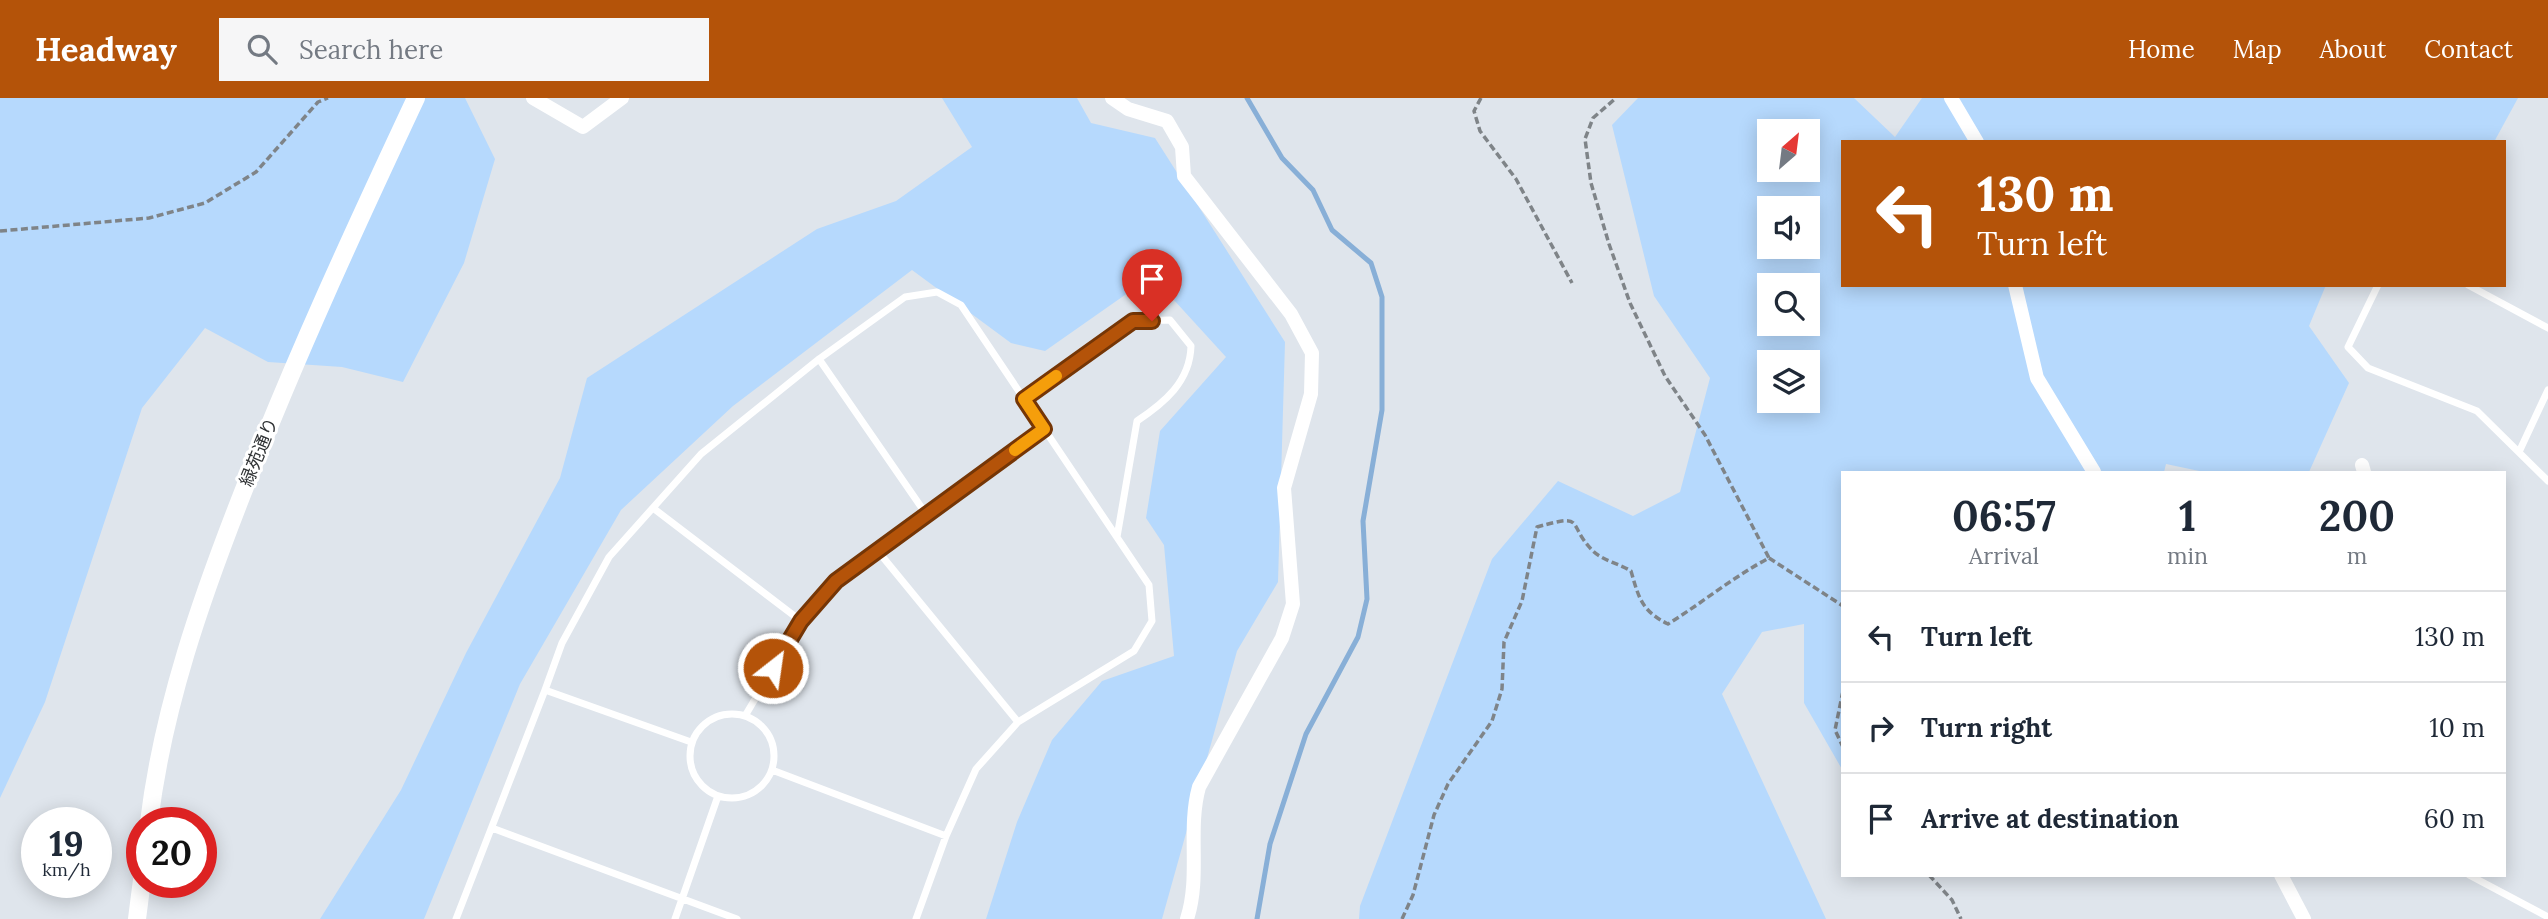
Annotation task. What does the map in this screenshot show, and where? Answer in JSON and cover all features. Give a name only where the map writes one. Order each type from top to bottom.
[{"type":"street","name":"緑苑通り","points":[[152,807],[174,690],[201,600],[262,443],[339,261],[416,98]]},
{"type":"street","points":[[533,98],[583,127],[622,98]]},
{"type":"street","points":[[1112,98],[1128,109],[1167,121],[1182,147],[1184,176],[1291,314],[1312,354],[1311,394],[1283,488],[1293,604],[1283,638],[1199,787],[1192,811],[1196,862],[1187,919]]},
{"type":"street","points":[[1951,98],[1977,140]]},
{"type":"street","points":[[2015,287],[2037,379],[2093,471]]},
{"type":"street","points":[[2282,877],[2304,919]]},
{"type":"street","points":[[137,919],[140,898]]},
{"type":"lane","points":[[2377,287],[2348,347],[2368,368],[2477,411],[2548,481]]},
{"type":"lane","points":[[2472,287],[2548,328]]},
{"type":"lane","points":[[456,919],[562,643],[609,557],[701,454],[819,359],[905,297],[937,292],[961,304],[1149,585],[1152,621],[1134,650],[1018,722],[976,769],[946,836],[916,919]]},
{"type":"lane","points":[[1024,399],[1133,321],[1170,320],[1191,346],[1191,361],[1184,378],[1161,405],[1137,421],[1117,537]]},
{"type":"lane","points":[[819,359],[926,514]]},
{"type":"lane","points":[[2519,452],[2548,390]]},
{"type":"lane","points":[[745,716],[801,621],[836,581],[1044,429]]},
{"type":"lane","points":[[653,508],[801,621]]},
{"type":"lane","points":[[877,551],[1018,722]]},
{"type":"lane","points":[[545,690],[691,742]]},
{"type":"lane","points":[[729,714],[745,716],[760,724],[770,737],[774,754],[772,770],[763,784],[750,794],[734,799],[718,796],[703,788],[693,775],[689,759],[691,742],[700,728],[713,718],[729,714]]},
{"type":"lane","points":[[772,770],[946,836]]},
{"type":"lane","points":[[675,919],[718,796]]},
{"type":"lane","points":[[492,828],[737,919]]},
{"type":"lane","points":[[2473,877],[2548,917]]},
{"type":"path","points":[[0,231],[149,218],[205,202],[256,172],[318,102],[328,98]]},
{"type":"path","points":[[1481,98],[1474,111],[1480,131],[1516,179],[1572,283]]},
{"type":"path","points":[[1616,98],[1593,118],[1585,139],[1591,183],[1630,303],[1665,376],[1705,435],[1769,558],[1841,605]]},
{"type":"path","points":[[1402,919],[1413,895],[1434,815],[1448,784],[1492,721],[1502,689],[1504,642],[1522,601],[1537,527],[1565,519],[1577,524],[1593,551],[1631,571],[1638,595],[1649,615],[1668,624],[1738,574],[1769,558]]},
{"type":"path","points":[[1841,701],[1835,730],[1841,743]]},
{"type":"path","points":[[1931,877],[1952,900],[1961,919]]},
{"type":"shaded area","points":[[0,98],[465,98],[495,159],[464,263],[403,382],[342,367],[268,362],[205,328],[142,408],[45,702],[0,798]]},
{"type":"shaded area","points":[[942,98],[1077,98],[1091,123],[1155,138],[1285,342],[1278,582],[1237,651],[1162,919],[986,919],[1017,822],[1052,740],[1102,681],[1174,656],[1164,545],[1146,518],[1160,431],[1226,357],[1152,276],[1045,351],[1011,343],[912,270],[733,406],[621,510],[520,684],[424,919],[320,919],[401,790],[466,653],[560,478],[587,378],[817,229],[896,201],[972,147]]},
{"type":"shaded area","points":[[1638,98],[1854,98],[1895,137],[1922,98],[2518,98],[2495,140],[1841,140],[1841,287],[2325,287],[2309,326],[2349,383],[2309,471],[2199,471],[2166,464],[2164,471],[1841,471],[1841,768],[1804,703],[1804,624],[1762,632],[1722,694],[1826,919],[1359,919],[1360,906],[1492,559],[1558,481],[1633,516],[1680,492],[1710,378],[1654,296],[1612,125]]},
{"type":"waterway","points":[[1247,98],[1282,158],[1313,190],[1332,230],[1371,263],[1382,297],[1382,410],[1363,521],[1367,599],[1358,637],[1306,734],[1270,844],[1257,919]]},
{"type":"slow traffic","points":[[1015,450],[1044,429],[1024,399],[1056,376]]},
{"type":"route","points":[[773,668],[801,621],[836,581],[1044,429],[1024,399],[1133,321],[1152,321]]}]
